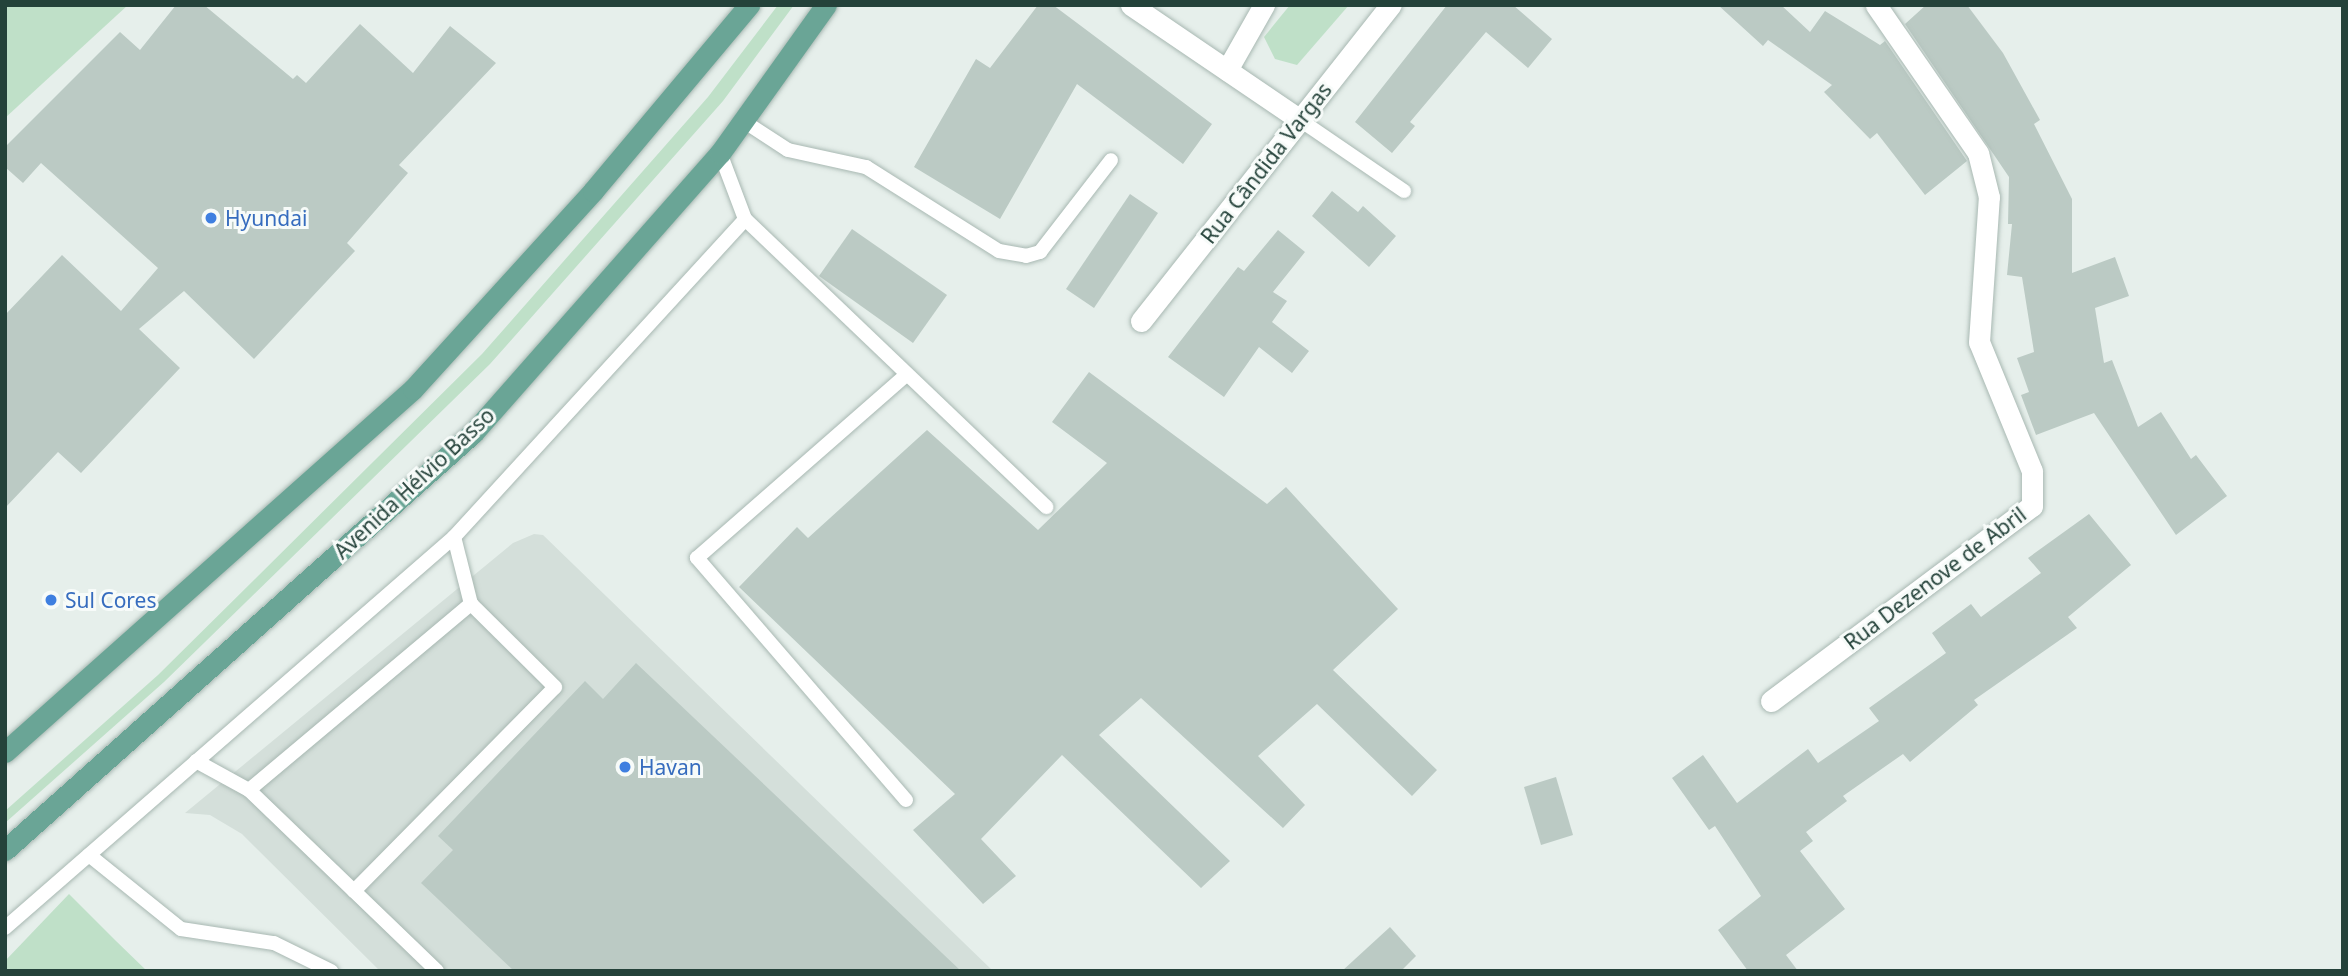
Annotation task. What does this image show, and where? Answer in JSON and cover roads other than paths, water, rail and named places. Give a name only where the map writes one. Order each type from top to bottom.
[{"type":"main road","points":[[5,752],[413,389],[602,181],[749,5]]},
{"type":"main road","name":"Avenida Hélvio Basso","points":[[5,850],[473,433],[745,122],[826,5]]},
{"type":"street","points":[[1131,5],[1300,120]]},
{"type":"street","points":[[1227,71],[1264,5]]},
{"type":"street","name":"Rua Cândida Vargas","points":[[1141,321],[1391,5]]},
{"type":"street","name":"Rua Dezenove de Abril","points":[[1771,701],[2032,506],[2032,471],[1979,342],[1989,197],[1978,153],[1875,5]]},
{"type":"lane","points":[[1300,120],[1404,191]]},
{"type":"lane","points":[[745,122],[788,150],[866,167],[999,251],[1026,256],[1040,252],[1111,160]]},
{"type":"lane","points":[[720,152],[745,219],[1046,507]]},
{"type":"lane","points":[[5,928],[454,537],[745,219]]},
{"type":"lane","points":[[906,800],[697,558],[907,374]]},
{"type":"lane","points":[[354,891],[555,687],[471,604],[454,537]]},
{"type":"lane","points":[[249,790],[471,604]]},
{"type":"lane","points":[[196,761],[249,790],[437,971]]},
{"type":"lane","points":[[89,855],[181,929],[274,943],[331,971]]},
{"type":"place","name":"Hyundai","points":[[211,218]]},
{"type":"place","name":"Sul Cores","points":[[51,600]]},
{"type":"place","name":"Havan","points":[[625,767]]}]
